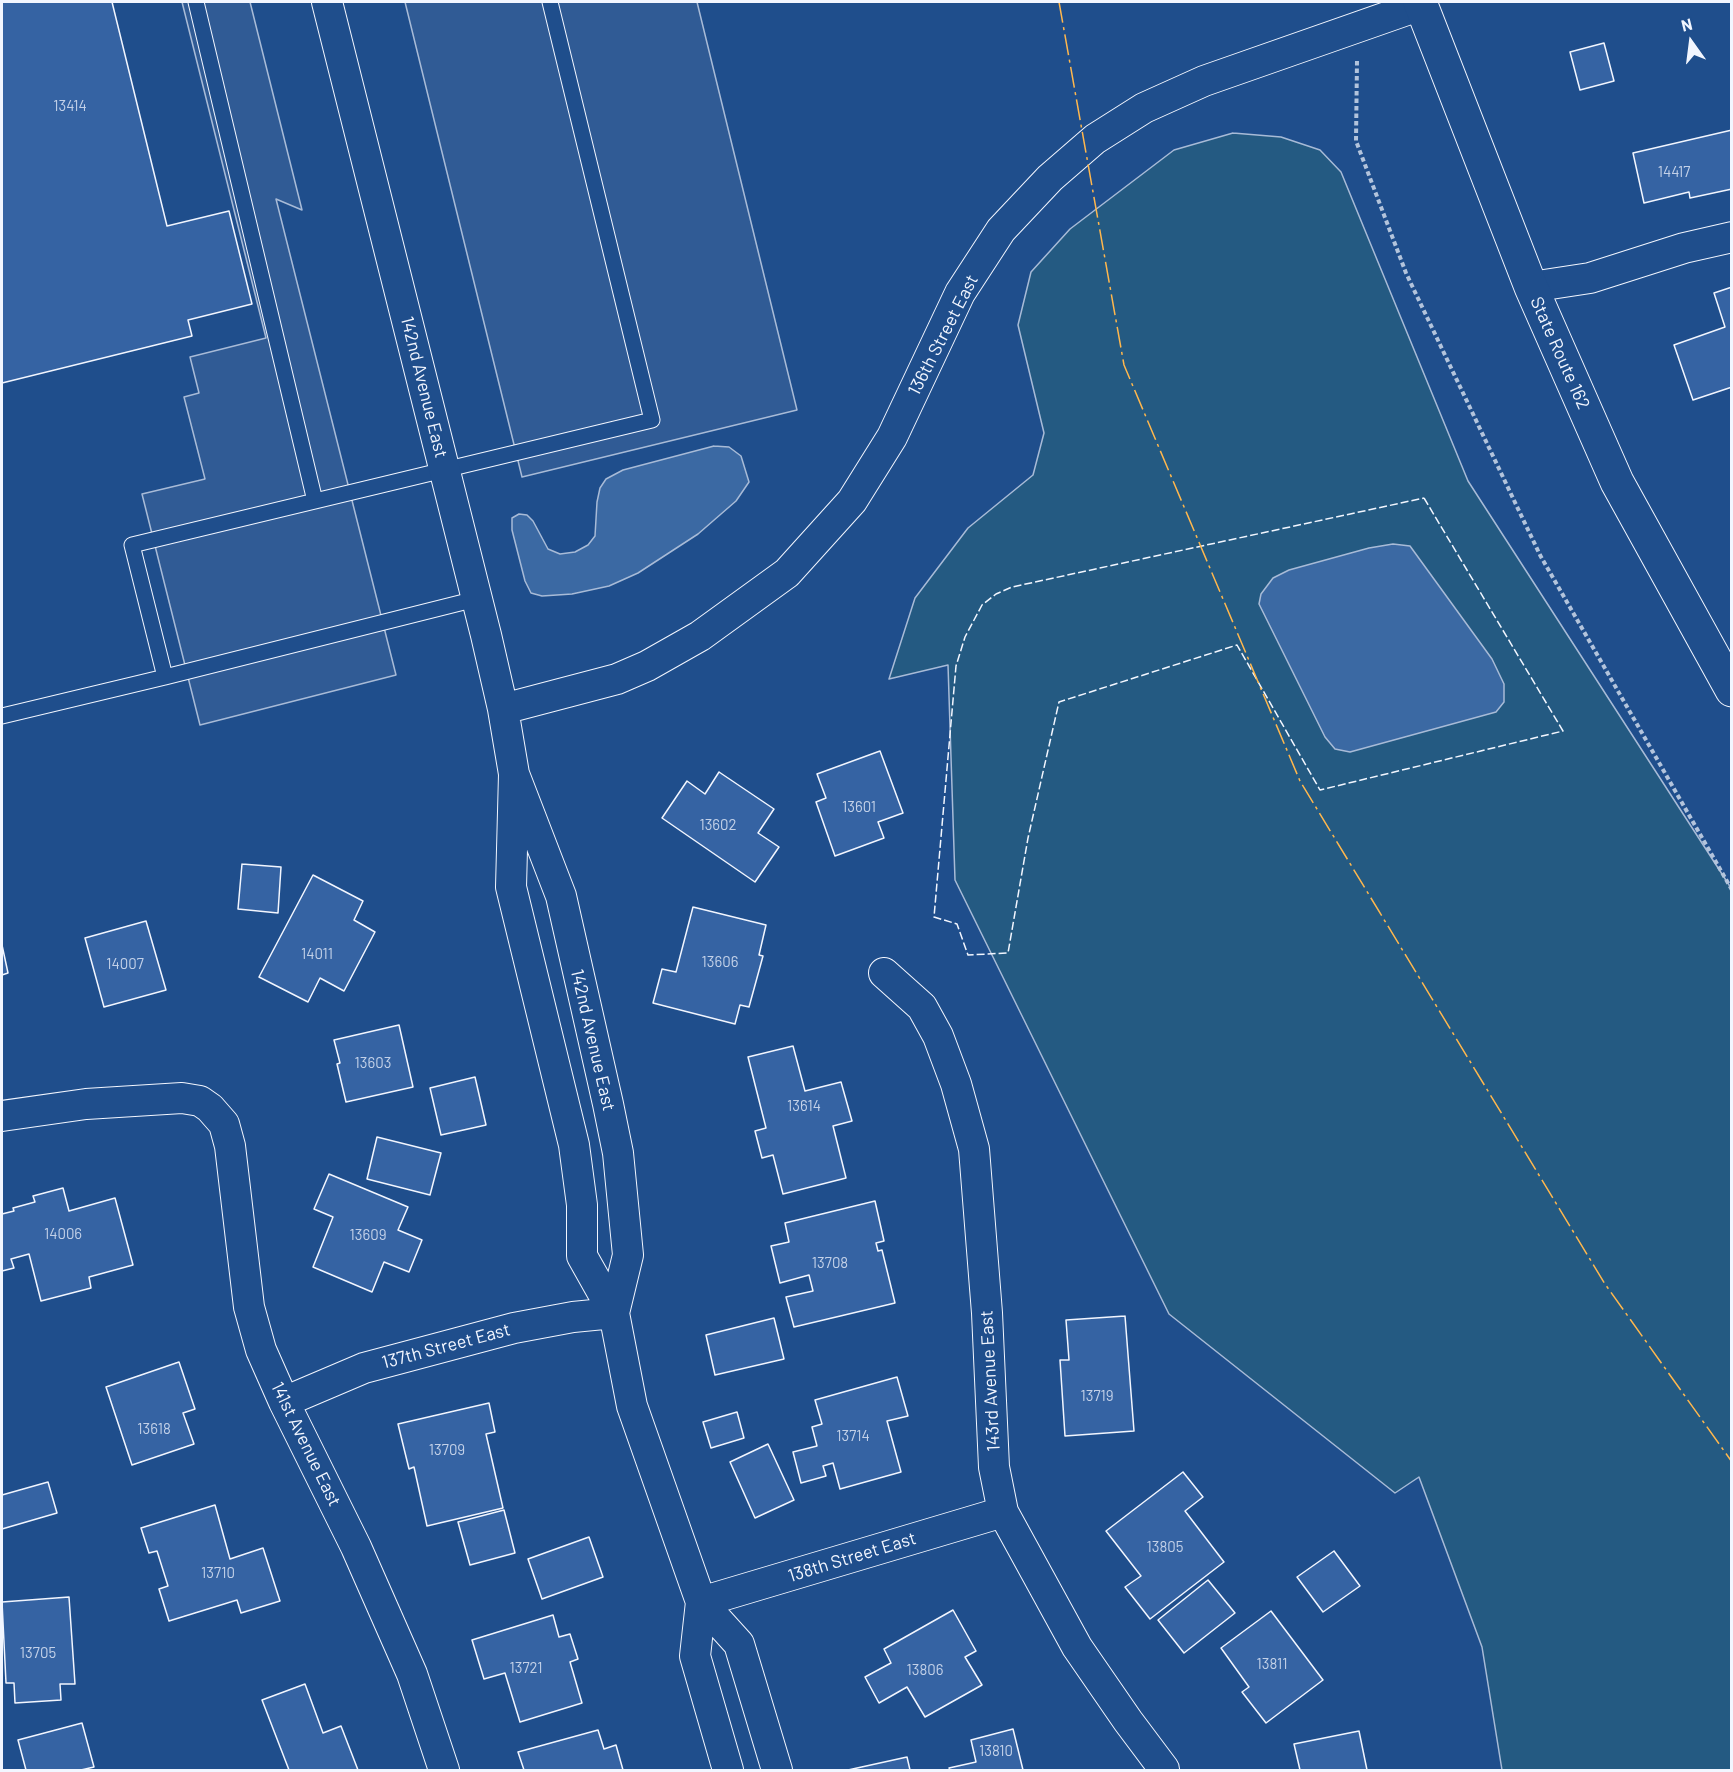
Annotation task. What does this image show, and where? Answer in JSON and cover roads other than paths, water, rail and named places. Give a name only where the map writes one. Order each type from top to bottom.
[{"type":"main road","name":"State Route 162","points":[[1421,3],[1531,287],[1617,482],[1731,690]]},
{"type":"street","name":"142nd Avenue East","points":[[327,2],[503,709],[514,774],[511,887],[574,1145],[582,1205],[582,1256],[614,1313],[632,1406],[701,1602],[739,1644],[777,1770]]},
{"type":"street","name":"136th Street East","points":[[503,709],[617,679],[647,666],[700,636],[787,573],[852,501],[892,437],[960,293],[1001,230],[1050,178],[1095,139],[1144,108],[1204,81],[1421,3]]},
{"type":"street","points":[[1531,287],[1590,279],[1684,248],[1731,237]]},
{"type":"street","name":"142nd Avenue East","points":[[514,774],[561,896],[618,1153],[628,1255],[614,1313]]},
{"type":"street","name":"143rd Avenue East","points":[[884,973],[922,1007],[938,1036],[956,1084],[974,1149],[987,1313],[994,1467],[1003,1512],[1077,1647],[1165,1770]]},
{"type":"street","name":"141st Avenue East","points":[[2,1116],[86,1104],[182,1098],[200,1101],[210,1108],[224,1124],[230,1146],[249,1307],[261,1350],[284,1402],[356,1547],[412,1674],[444,1770]]},
{"type":"street","name":"137th Street East","points":[[284,1402],[364,1368],[514,1329],[573,1317],[614,1313]]},
{"type":"street","name":"138th Street East","points":[[701,1602],[1003,1512]]},
{"type":"street","name":"142nd Avenue East","points":[[701,1602],[696,1656],[728,1770]]},
{"type":"lane","points":[[165,677],[132,545],[652,420],[550,2]]},
{"type":"lane","points":[[201,3],[315,501]]},
{"type":"lane","points":[[2,716],[477,599]]}]
